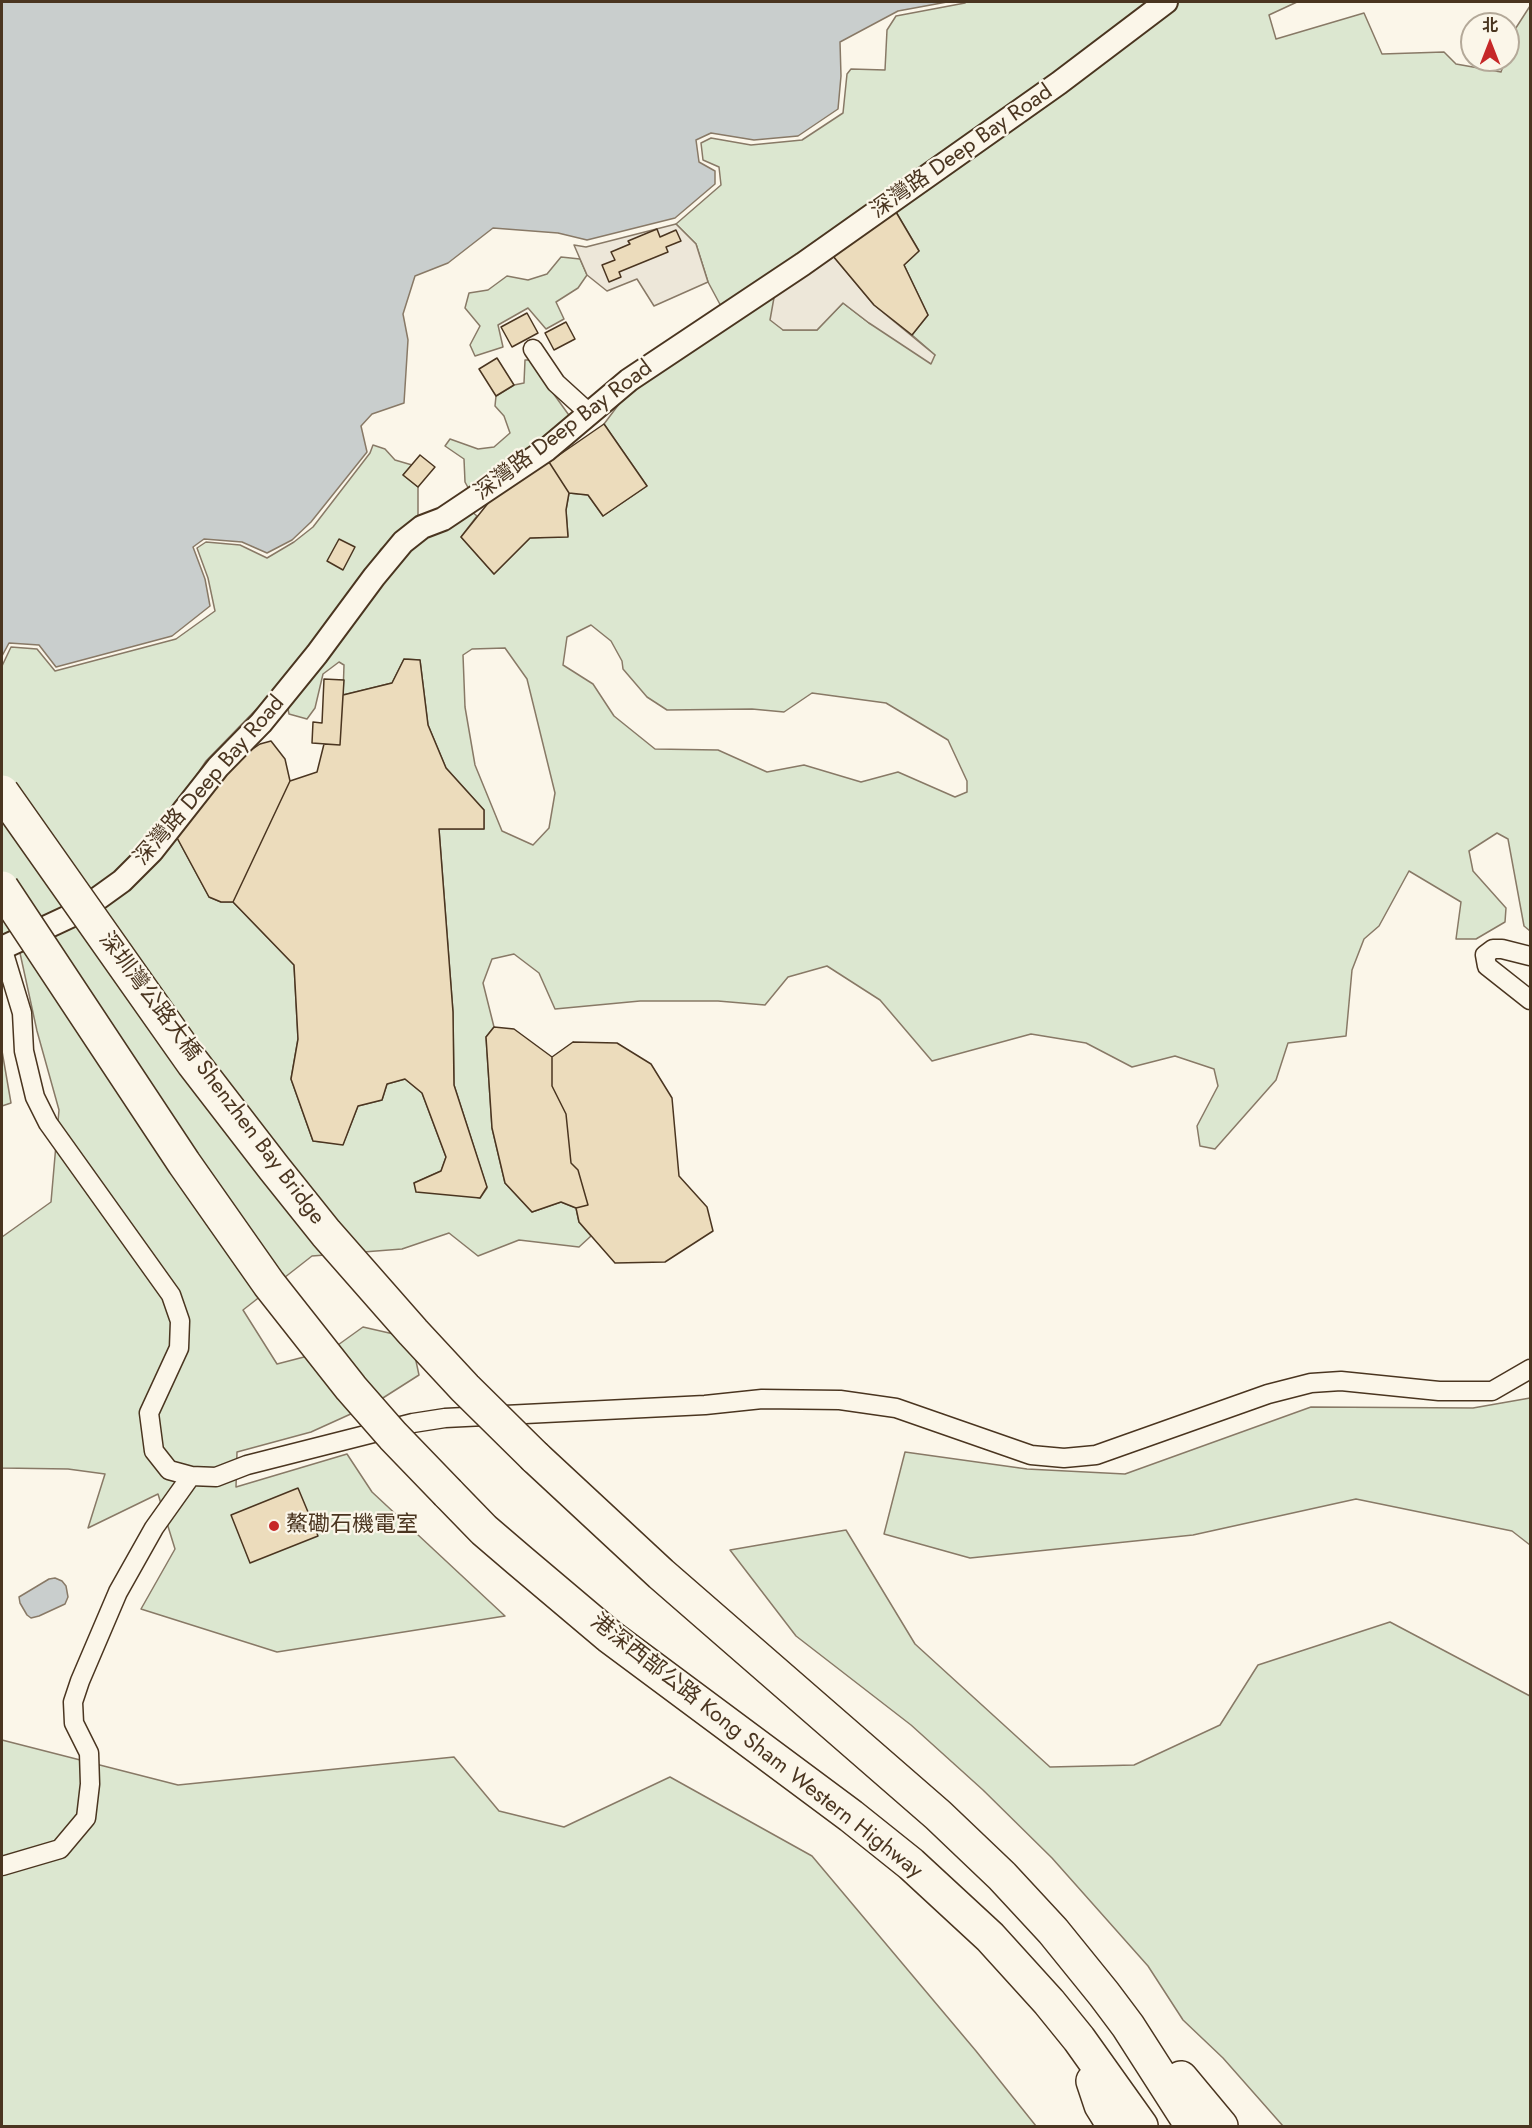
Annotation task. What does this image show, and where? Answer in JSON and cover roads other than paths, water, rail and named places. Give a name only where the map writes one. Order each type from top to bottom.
[{"type":"highway","name":"深圳灣公路大橋 Shenzhen Bay Bridge","points":[[2,792],[159,1016],[274,1168],[334,1242],[413,1332],[535,1457],[621,1539],[882,1764],[974,1848],[1053,1931],[1128,2026]]},
{"type":"highway","name":"港深西部公路 Kong Sham Western Highway","points":[[2,888],[184,1163],[269,1284],[351,1388],[393,1436],[484,1530],[565,1600],[609,1636],[851,1816],[911,1864],[990,1937],[1049,2002],[1079,2039],[1141,2127]]},
{"type":"highway","points":[[1128,2026],[1192,2127]]},
{"type":"highway","points":[[1128,2026],[1192,2089],[1221,2127]]},
{"type":"highway","points":[[1079,2039],[1101,2104],[1114,2127]]},
{"type":"street","name":"深灣路 Deep Bay Road","points":[[2,947],[79,912],[122,881],[152,851],[218,767],[261,723],[289,689],[403,542],[422,527],[443,519],[546,450],[629,380],[803,264],[1040,96],[1167,2]]},
{"type":"street","points":[[532,348],[556,383],[589,413]]},
{"type":"street","points":[[2,947],[22,1013],[24,1052],[35,1097],[48,1123],[171,1294],[180,1321],[179,1348],[149,1413],[154,1451],[169,1470],[191,1476],[216,1478],[247,1465],[413,1423],[444,1418],[705,1405],[762,1399],[840,1400],[896,1408],[1031,1455],[1064,1458],[1096,1455],[1268,1394],[1311,1383],[1341,1381],[1439,1390],[1492,1390],[1530,1369]]},
{"type":"street","points":[[1530,956],[1502,949],[1493,949],[1485,955],[1487,966],[1530,1000]]},
{"type":"street","points":[[2,1866],[60,1849],[86,1818],[90,1784],[89,1753],[74,1724],[73,1702],[118,1592],[153,1528],[191,1476]]},
{"type":"place","name":"鰲磡石機電室","points":[[274,1526]]}]
